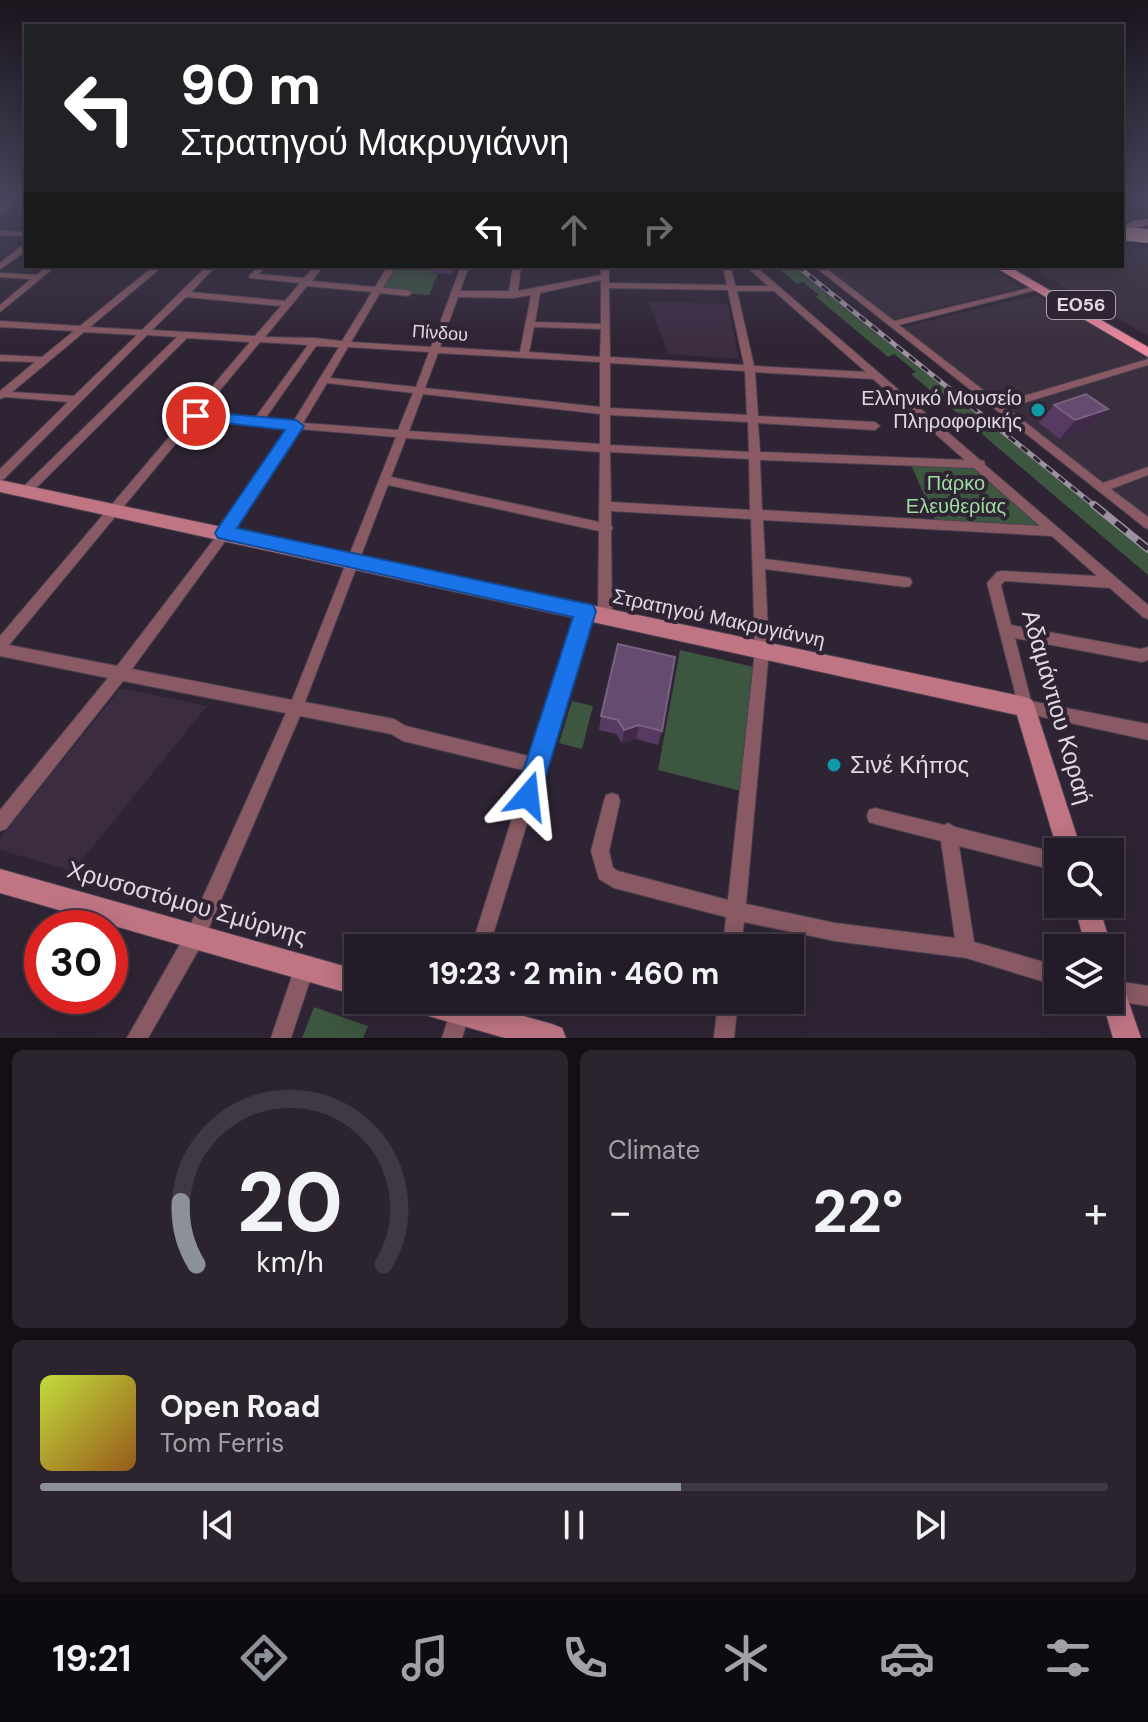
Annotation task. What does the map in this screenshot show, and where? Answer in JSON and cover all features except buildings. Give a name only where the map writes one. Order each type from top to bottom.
[{"type":"main road","name":"ΕΟ56","points":[[1003,268],[1148,353]]},
{"type":"main road","name":"ΕΟ56","points":[[1017,268],[1148,344]]},
{"type":"main road","name":"Στρατηγού Μακρυγιάννη","points":[[0,486],[1025,707]]},
{"type":"main road","name":"Αδαμάντιου Κοραή","points":[[1025,707],[1066,838]]},
{"type":"main road","name":"Χρυσοστόμου Σμύρνης","points":[[0,881],[344,979]]},
{"type":"main road","points":[[484,1014],[552,1038]]},
{"type":"main road","points":[[1119,1014],[1127,1038]]},
{"type":"street","points":[[0,267],[24,249]]},
{"type":"street","points":[[2,305],[49,268]]},
{"type":"street","points":[[1,394],[157,268]]},
{"type":"street","points":[[0,476],[210,268]]},
{"type":"street","points":[[260,268],[253,276],[408,293]]},
{"type":"street","points":[[318,268],[196,416],[112,510],[0,648],[119,675],[394,727],[403,733],[537,766]]},
{"type":"street","points":[[0,823],[119,675],[225,533],[296,426],[391,268]]},
{"type":"street","points":[[137,1038],[195,937],[295,710],[464,268]]},
{"type":"street","points":[[513,295],[517,268]]},
{"type":"street","points":[[727,268],[750,367],[762,650],[734,934]]},
{"type":"street","points":[[752,268],[1148,613]]},
{"type":"street","points":[[821,268],[1148,524]]},
{"type":"street","points":[[0,275],[38,277]]},
{"type":"street","points":[[454,294],[536,293],[605,276],[732,289],[775,289]]},
{"type":"street","points":[[605,276],[605,616]]},
{"type":"street","points":[[892,324],[1038,287]]},
{"type":"street","points":[[524,354],[536,293]]},
{"type":"street","points":[[186,294],[289,304]]},
{"type":"street","name":"Πίνδου","points":[[0,324],[878,376]]},
{"type":"street","points":[[530,324],[606,327]]},
{"type":"street","points":[[25,492],[186,334]]},
{"type":"street","points":[[258,422],[315,341]]},
{"type":"street","points":[[0,358],[40,360]]},
{"type":"street","points":[[999,407],[1148,362]]},
{"type":"street","points":[[324,380],[606,411],[875,426]]},
{"type":"street","points":[[1,394],[78,400]]},
{"type":"street","points":[[196,416],[402,436],[754,458],[980,464]]},
{"type":"street","points":[[1102,488],[1148,471]]},
{"type":"street","points":[[384,480],[607,528]]},
{"type":"street","points":[[607,506],[1057,532]]},
{"type":"street","points":[[758,563],[905,582]]},
{"type":"street","name":"Αδαμάντιου Κοραή","points":[[1025,707],[996,586],[1115,583]]},
{"type":"street","points":[[484,934],[585,611]]},
{"type":"street","points":[[1006,630],[1142,656],[1148,653]]},
{"type":"street","name":"Στρατηγού Μακρυγιάννη","points":[[1025,707],[1148,732]]},
{"type":"street","points":[[612,801],[600,851],[605,873],[614,879],[736,911],[859,936],[966,949],[1044,972]]},
{"type":"street","points":[[875,816],[1044,858]]},
{"type":"street","points":[[948,832],[966,949]]},
{"type":"street","points":[[281,1038],[304,968]]},
{"type":"street","points":[[1124,991],[1148,996]]},
{"type":"street","points":[[452,1038],[460,1014]]},
{"type":"street","points":[[724,1038],[727,1014]]},
{"type":"shaded area","points":[[1124,246],[1148,249],[1148,336],[1031,268],[1124,268]]},
{"type":"shaded area","points":[[826,268],[991,268],[1023,287],[892,320]]},
{"type":"shaded area","points":[[1037,295],[1148,354],[1148,517],[902,327]]},
{"type":"shaded area","points":[[649,302],[728,304],[739,359],[668,354]]},
{"type":"shaded area","points":[[121,688],[207,706],[73,871],[0,850],[0,838]]},
{"type":"green space","points":[[396,268],[432,268],[430,273],[438,274],[429,295],[380,291]]},
{"type":"green space","points":[[778,268],[794,268],[1148,551],[1148,575],[911,374],[916,372],[894,354],[888,357],[816,297],[819,295],[803,282],[797,284]]},
{"type":"green space","name":"Πάρκο Ελευθερίας","points":[[911,465],[979,468],[1044,527],[936,522]]},
{"type":"green space","points":[[680,650],[754,667],[741,791],[658,770]]},
{"type":"green space","points":[[572,701],[593,706],[582,749],[559,743]]},
{"type":"green space","points":[[314,1007],[368,1026],[363,1038],[302,1038]]},
{"type":"railway","points":[[799,268],[1096,507]]},
{"type":"railway","points":[[1094,505],[1148,549]]},
{"type":"place","name":"Ελληνικό Μουσείο Πληροφορικής","points":[[1038,410]]},
{"type":"place","name":"Σινέ Κήπος","points":[[834,765]]},
{"type":"route","points":[[196,416],[296,426],[225,533],[585,611],[528,796]]}]
